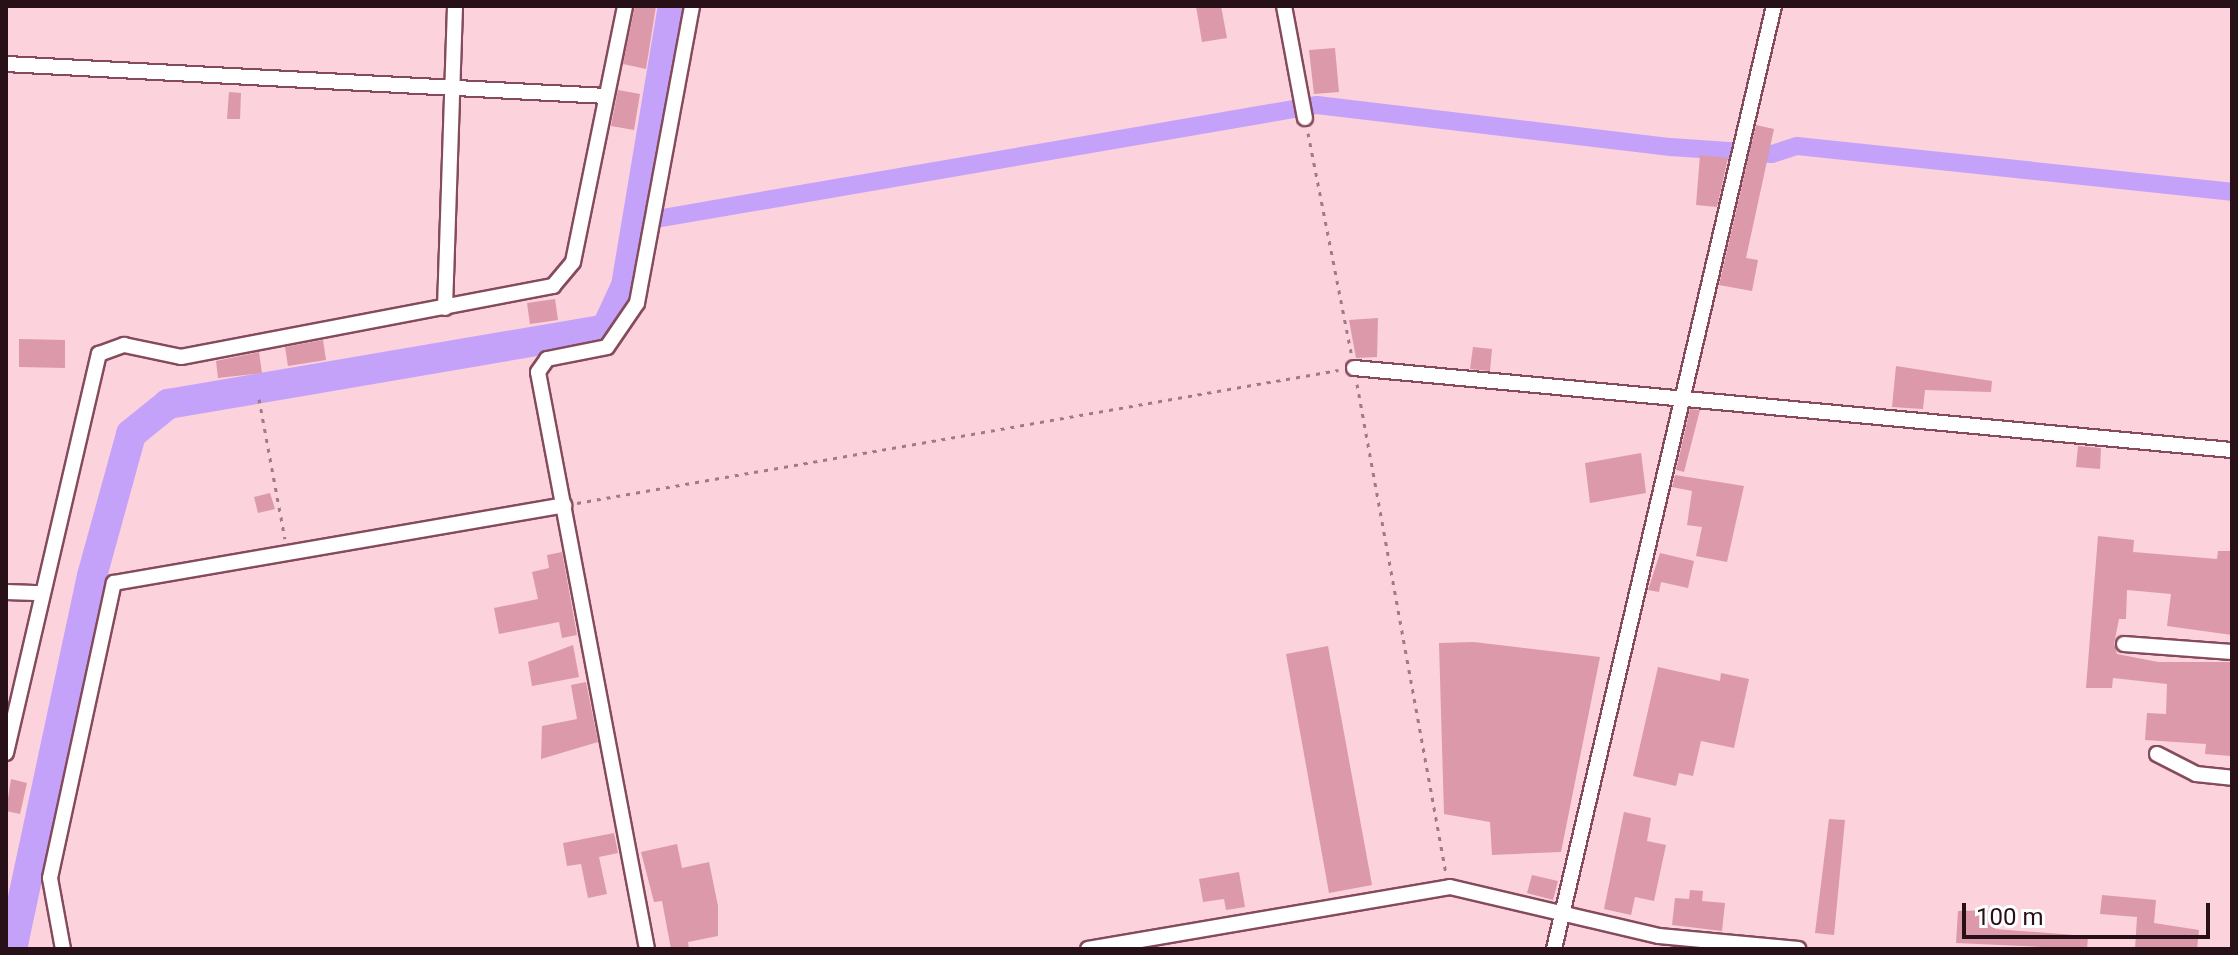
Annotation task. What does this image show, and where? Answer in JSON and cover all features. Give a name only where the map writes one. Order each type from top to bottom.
[{"type":"street","points":[[445,308],[455,6]]},
{"type":"street","points":[[6,753],[99,354],[108,345],[181,357],[553,286],[567,275],[625,6]]},
{"type":"street","points":[[647,949],[538,372],[547,359],[607,347],[637,303],[692,6]]},
{"type":"street","points":[[1284,6],[1305,118]]},
{"type":"street","points":[[1554,949],[1734,162],[1774,6]]},
{"type":"street","points":[[6,64],[606,96]]},
{"type":"street","points":[[1354,368],[2232,450]]},
{"type":"street","points":[[63,949],[50,878],[114,583],[564,505]]},
{"type":"street","points":[[6,592],[42,593]]},
{"type":"street","points":[[2124,644],[2232,652]]},
{"type":"street","points":[[2157,754],[2196,774],[2232,778]]},
{"type":"street","points":[[1088,949],[1450,887],[1513,898],[1561,917],[1798,949]]},
{"type":"path","points":[[1305,118],[1450,887]]},
{"type":"path","points":[[564,505],[1354,368]]},
{"type":"path","points":[[259,399],[287,551]]},
{"type":"building","points":[[635,6],[656,6],[646,69],[623,64]]},
{"type":"building","points":[[1196,6],[1221,6],[1227,38],[1202,42]]},
{"type":"building","points":[[1335,48],[1339,92],[1314,94],[1309,50]]},
{"type":"building","points":[[618,90],[640,94],[634,130],[611,126]]},
{"type":"building","points":[[229,92],[241,93],[240,119],[227,119]]},
{"type":"building","points":[[1756,125],[1774,129],[1746,258],[1758,260],[1752,291],[1719,285]]},
{"type":"building","points":[[1700,155],[1728,158],[1717,207],[1696,205]]},
{"type":"building","points":[[555,299],[558,320],[530,324],[527,303]]},
{"type":"building","points":[[1378,318],[1377,357],[1356,358],[1349,320]]},
{"type":"building","points":[[19,339],[65,340],[65,368],[19,367]]},
{"type":"building","points":[[323,340],[326,360],[288,366],[285,347]]},
{"type":"building","points":[[1473,347],[1492,349],[1490,371],[1470,369]]},
{"type":"building","points":[[259,352],[262,373],[218,378],[216,361]]},
{"type":"building","points":[[1896,366],[1992,381],[1991,392],[1925,390],[1923,409],[1892,407]]},
{"type":"building","points":[[1690,409],[1700,410],[1684,472],[1676,470]]},
{"type":"building","points":[[2078,446],[2101,448],[2100,469],[2076,467]]},
{"type":"building","points":[[1641,453],[1646,493],[1590,503],[1585,463]]},
{"type":"building","points":[[1675,475],[1744,486],[1727,562],[1696,556],[1702,527],[1687,525],[1692,491],[1672,487]]},
{"type":"building","points":[[270,493],[275,509],[258,513],[254,497]]},
{"type":"building","points":[[2098,536],[2134,540],[2133,552],[2217,559],[2218,551],[2232,551],[2232,635],[2167,626],[2171,594],[2127,590],[2126,619],[2119,619],[2114,644],[2117,654],[2158,662],[2232,662],[2231,756],[2205,754],[2206,744],[2145,740],[2147,713],[2166,714],[2167,684],[2113,678],[2112,688],[2086,688]]},
{"type":"building","points":[[562,552],[577,635],[562,638],[559,622],[499,634],[494,608],[538,599],[532,572],[549,568],[547,555]]},
{"type":"building","points":[[1660,553],[1694,561],[1688,588],[1661,582],[1659,592],[1648,590]]},
{"type":"building","points":[[1474,642],[1600,657],[1561,852],[1492,855],[1490,822],[1444,814],[1439,643]]},
{"type":"building","points":[[573,645],[579,677],[532,686],[528,662]]},
{"type":"building","points":[[1328,646],[1372,885],[1329,893],[1286,654]]},
{"type":"building","points":[[1658,667],[1720,681],[1721,673],[1749,679],[1734,748],[1701,741],[1693,776],[1679,773],[1676,786],[1633,776]]},
{"type":"building","points":[[586,682],[598,742],[541,759],[542,726],[577,719],[571,685]]},
{"type":"building","points":[[11,779],[27,783],[20,814],[6,811]]},
{"type":"building","points":[[1624,812],[1651,818],[1647,841],[1666,845],[1654,901],[1635,897],[1631,915],[1604,909]]},
{"type":"building","points":[[1829,819],[1845,820],[1834,935],[1815,933]]},
{"type":"building","points":[[614,833],[618,853],[599,857],[607,894],[588,898],[581,864],[567,866],[563,843]]},
{"type":"building","points":[[677,844],[682,868],[709,862],[718,906],[718,936],[688,942],[689,949],[671,949],[662,901],[654,902],[641,852]]},
{"type":"building","points":[[1239,872],[1245,907],[1226,910],[1224,899],[1203,902],[1199,879]]},
{"type":"building","points":[[1532,875],[1558,881],[1553,900],[1527,893]]},
{"type":"building","points":[[1690,890],[1703,891],[1702,901],[1725,903],[1722,931],[1672,925],[1675,898],[1689,899]]},
{"type":"building","points":[[2102,895],[2156,900],[2154,923],[2199,930],[2197,949],[2135,949],[2137,917],[2100,914]]},
{"type":"building","points":[[1997,910],[1995,929],[2088,936],[2087,949],[1956,943],[1958,911]]},
{"type":"waterway","points":[[12,949],[92,576],[131,434],[168,404],[606,329],[626,286],[673,6]]},
{"type":"waterway","points":[[662,218],[1317,105],[1671,147],[1772,154],[1797,146],[2232,192]]}]
